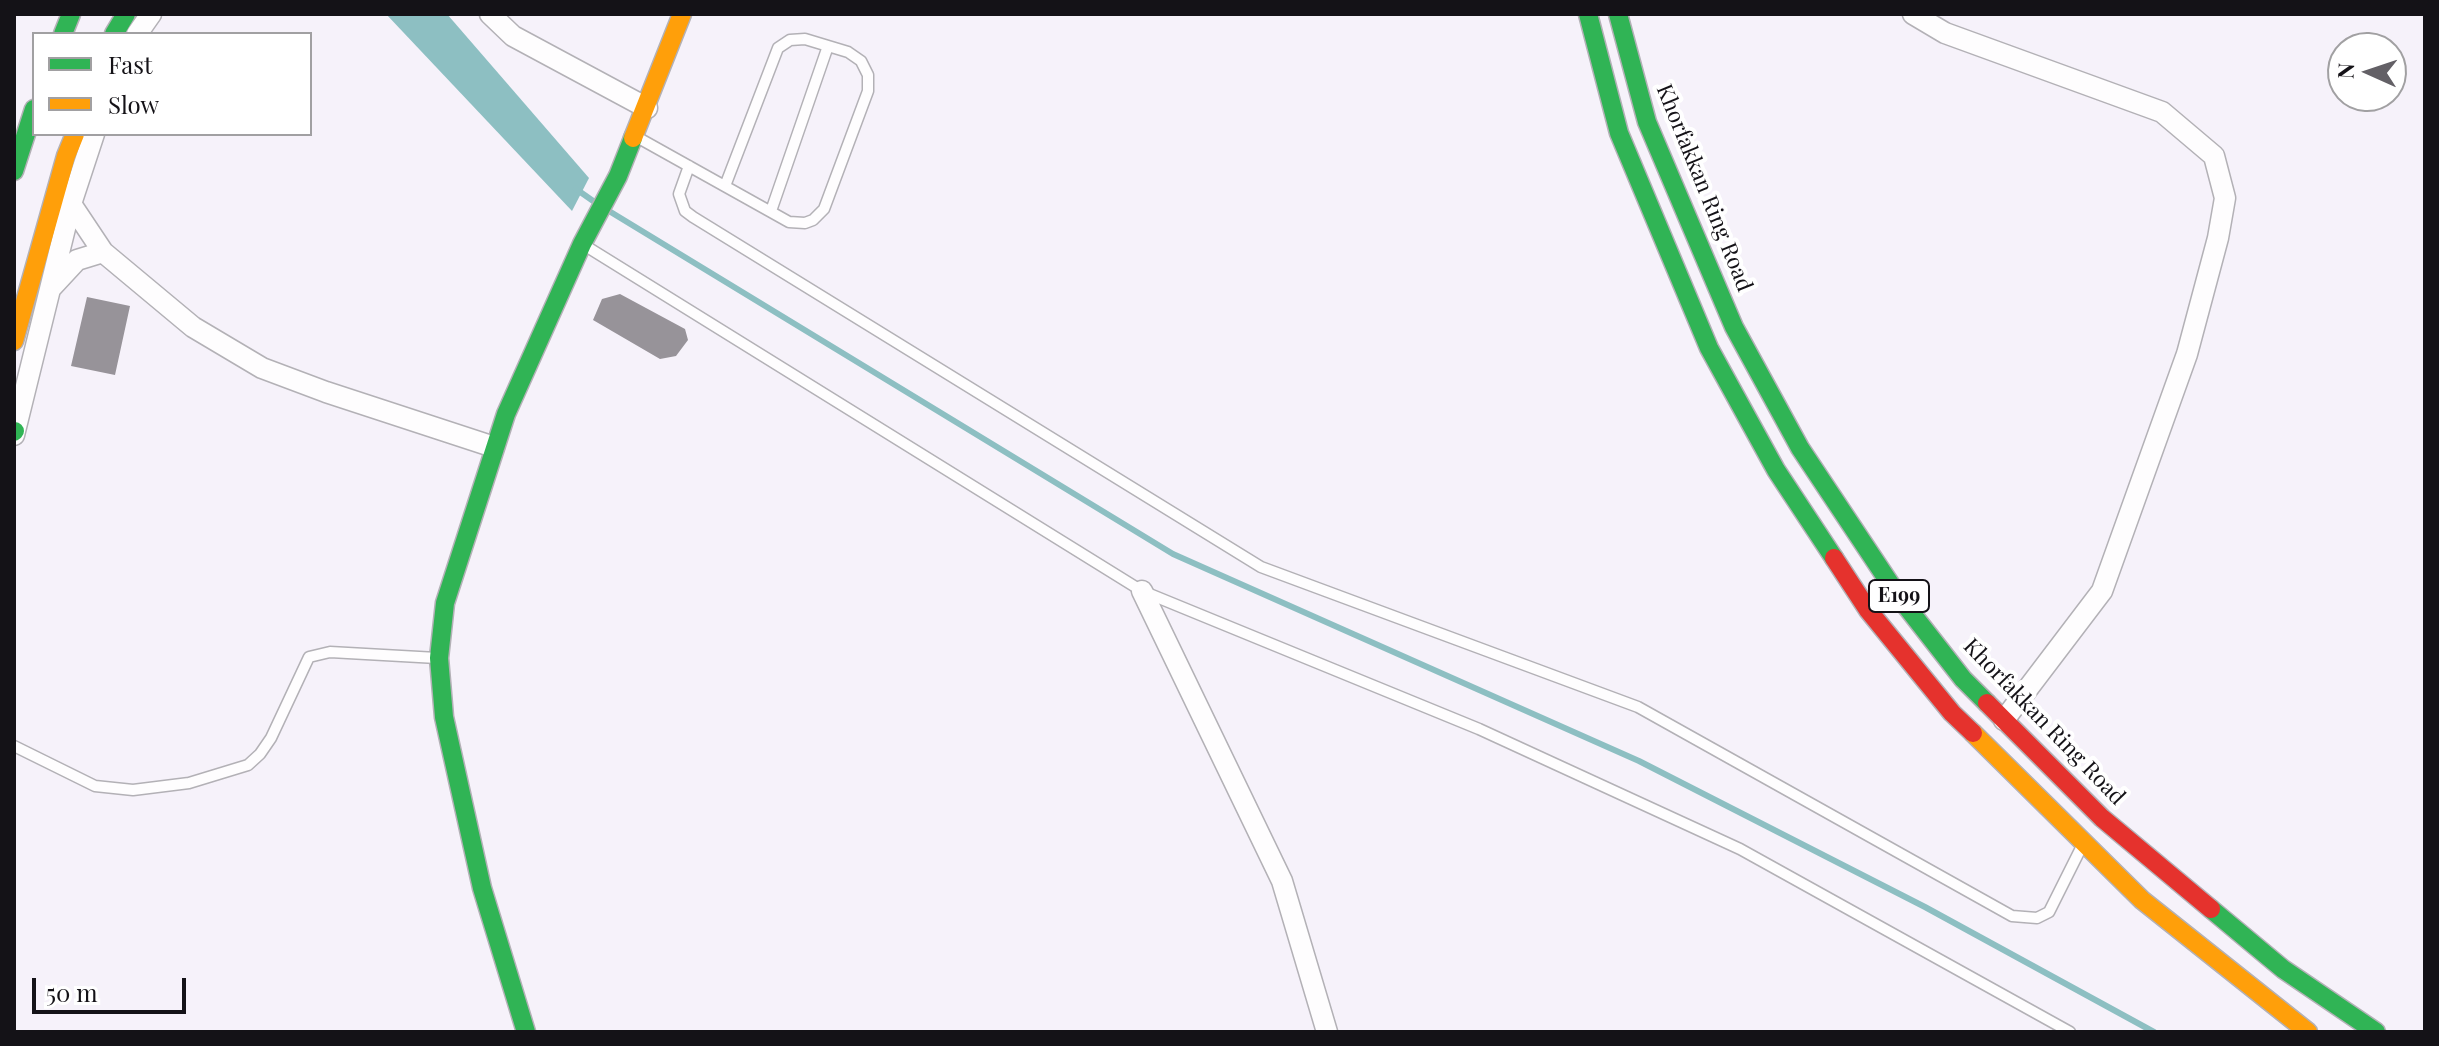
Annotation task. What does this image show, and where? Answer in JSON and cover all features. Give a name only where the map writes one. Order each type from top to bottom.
[{"type":"main road","points":[[115,32],[126,14]]},
{"type":"main road","points":[[526,1032],[482,888],[444,717],[439,658],[445,603],[494,447],[582,244],[618,176],[682,14]]},
{"type":"main road","name":"E199","points":[[1588,14],[1619,133],[1709,348],[1776,470],[1868,610],[1952,713],[2142,900],[2308,1032]]},
{"type":"main road","name":"Khorfakkan Ring Road","points":[[1618,14],[1647,122],[1734,327],[1800,448],[1899,597],[1963,679],[2102,818],[2283,969],[2376,1032]]},
{"type":"main road","points":[[14,171],[32,115]]},
{"type":"main road","points":[[72,140],[81,177]]},
{"type":"main road","points":[[14,341],[72,140]]},
{"type":"street","points":[[138,32],[151,14]]},
{"type":"street","points":[[490,14],[513,36],[647,108]]},
{"type":"street","points":[[1913,14],[1945,33],[2162,112],[2214,156],[2225,198],[2218,238],[2187,354],[2102,591],[2004,720]]},
{"type":"street","points":[[14,433],[71,204],[93,136]]},
{"type":"street","points":[[71,204],[103,252],[193,327],[262,368],[494,447]]},
{"type":"street","points":[[49,291],[77,260],[103,252]]},
{"type":"street","points":[[1142,591],[1282,881],[1327,1032]]},
{"type":"lane","points":[[635,136],[725,186],[771,211],[797,223],[813,220],[824,209],[868,91],[868,75],[861,61],[848,52],[797,38],[778,48],[725,186]]},
{"type":"lane","points":[[771,211],[828,46]]},
{"type":"lane","points":[[689,166],[679,194],[685,211],[693,217],[1261,567],[1638,707],[2012,916],[2037,918],[2049,912],[2083,843]]},
{"type":"lane","points":[[582,244],[1142,591],[1479,729],[1740,849],[2070,1032]]},
{"type":"lane","points":[[14,746],[95,786],[133,790],[189,783],[248,765],[260,754],[271,738],[309,657],[330,652],[439,658]]},
{"type":"water","points":[[386,14],[447,14],[589,178],[572,211]]},
{"type":"building","points":[[620,294],[685,329],[688,340],[676,356],[660,359],[593,320],[602,299]]},
{"type":"building","points":[[87,297],[130,306],[115,375],[71,366]]},
{"type":"waterway","points":[[576,189],[596,203]]},
{"type":"waterway","points":[[609,211],[1173,554],[1639,761],[1925,907],[2154,1032]]},
{"type":"traffic: fast","points":[[64,32],[71,14]]},
{"type":"traffic: fast","points":[[115,32],[126,14]]},
{"type":"traffic: fast","points":[[1588,14],[1619,133],[1709,348],[1776,470],[1834,558]]},
{"type":"traffic: fast","points":[[1618,14],[1647,122],[1734,327],[1800,448],[1899,597],[1963,679],[1987,703]]},
{"type":"traffic: fast","points":[[14,171],[32,115]]},
{"type":"traffic: fast","points":[[526,1032],[482,888],[444,717],[439,658],[445,603],[506,414],[633,138]]},
{"type":"traffic: fast","points":[[2211,909],[2283,969],[2376,1032]]},
{"type":"traffic: slow","points":[[633,138],[682,14]]},
{"type":"traffic: slow","points":[[14,341],[74,136]]},
{"type":"traffic: slow","points":[[1973,733],[2142,900],[2308,1032]]},
{"type":"traffic: jam","points":[[1834,558],[1868,610],[1952,713],[1973,733]]},
{"type":"traffic: jam","points":[[1987,703],[2102,818],[2211,909]]}]
